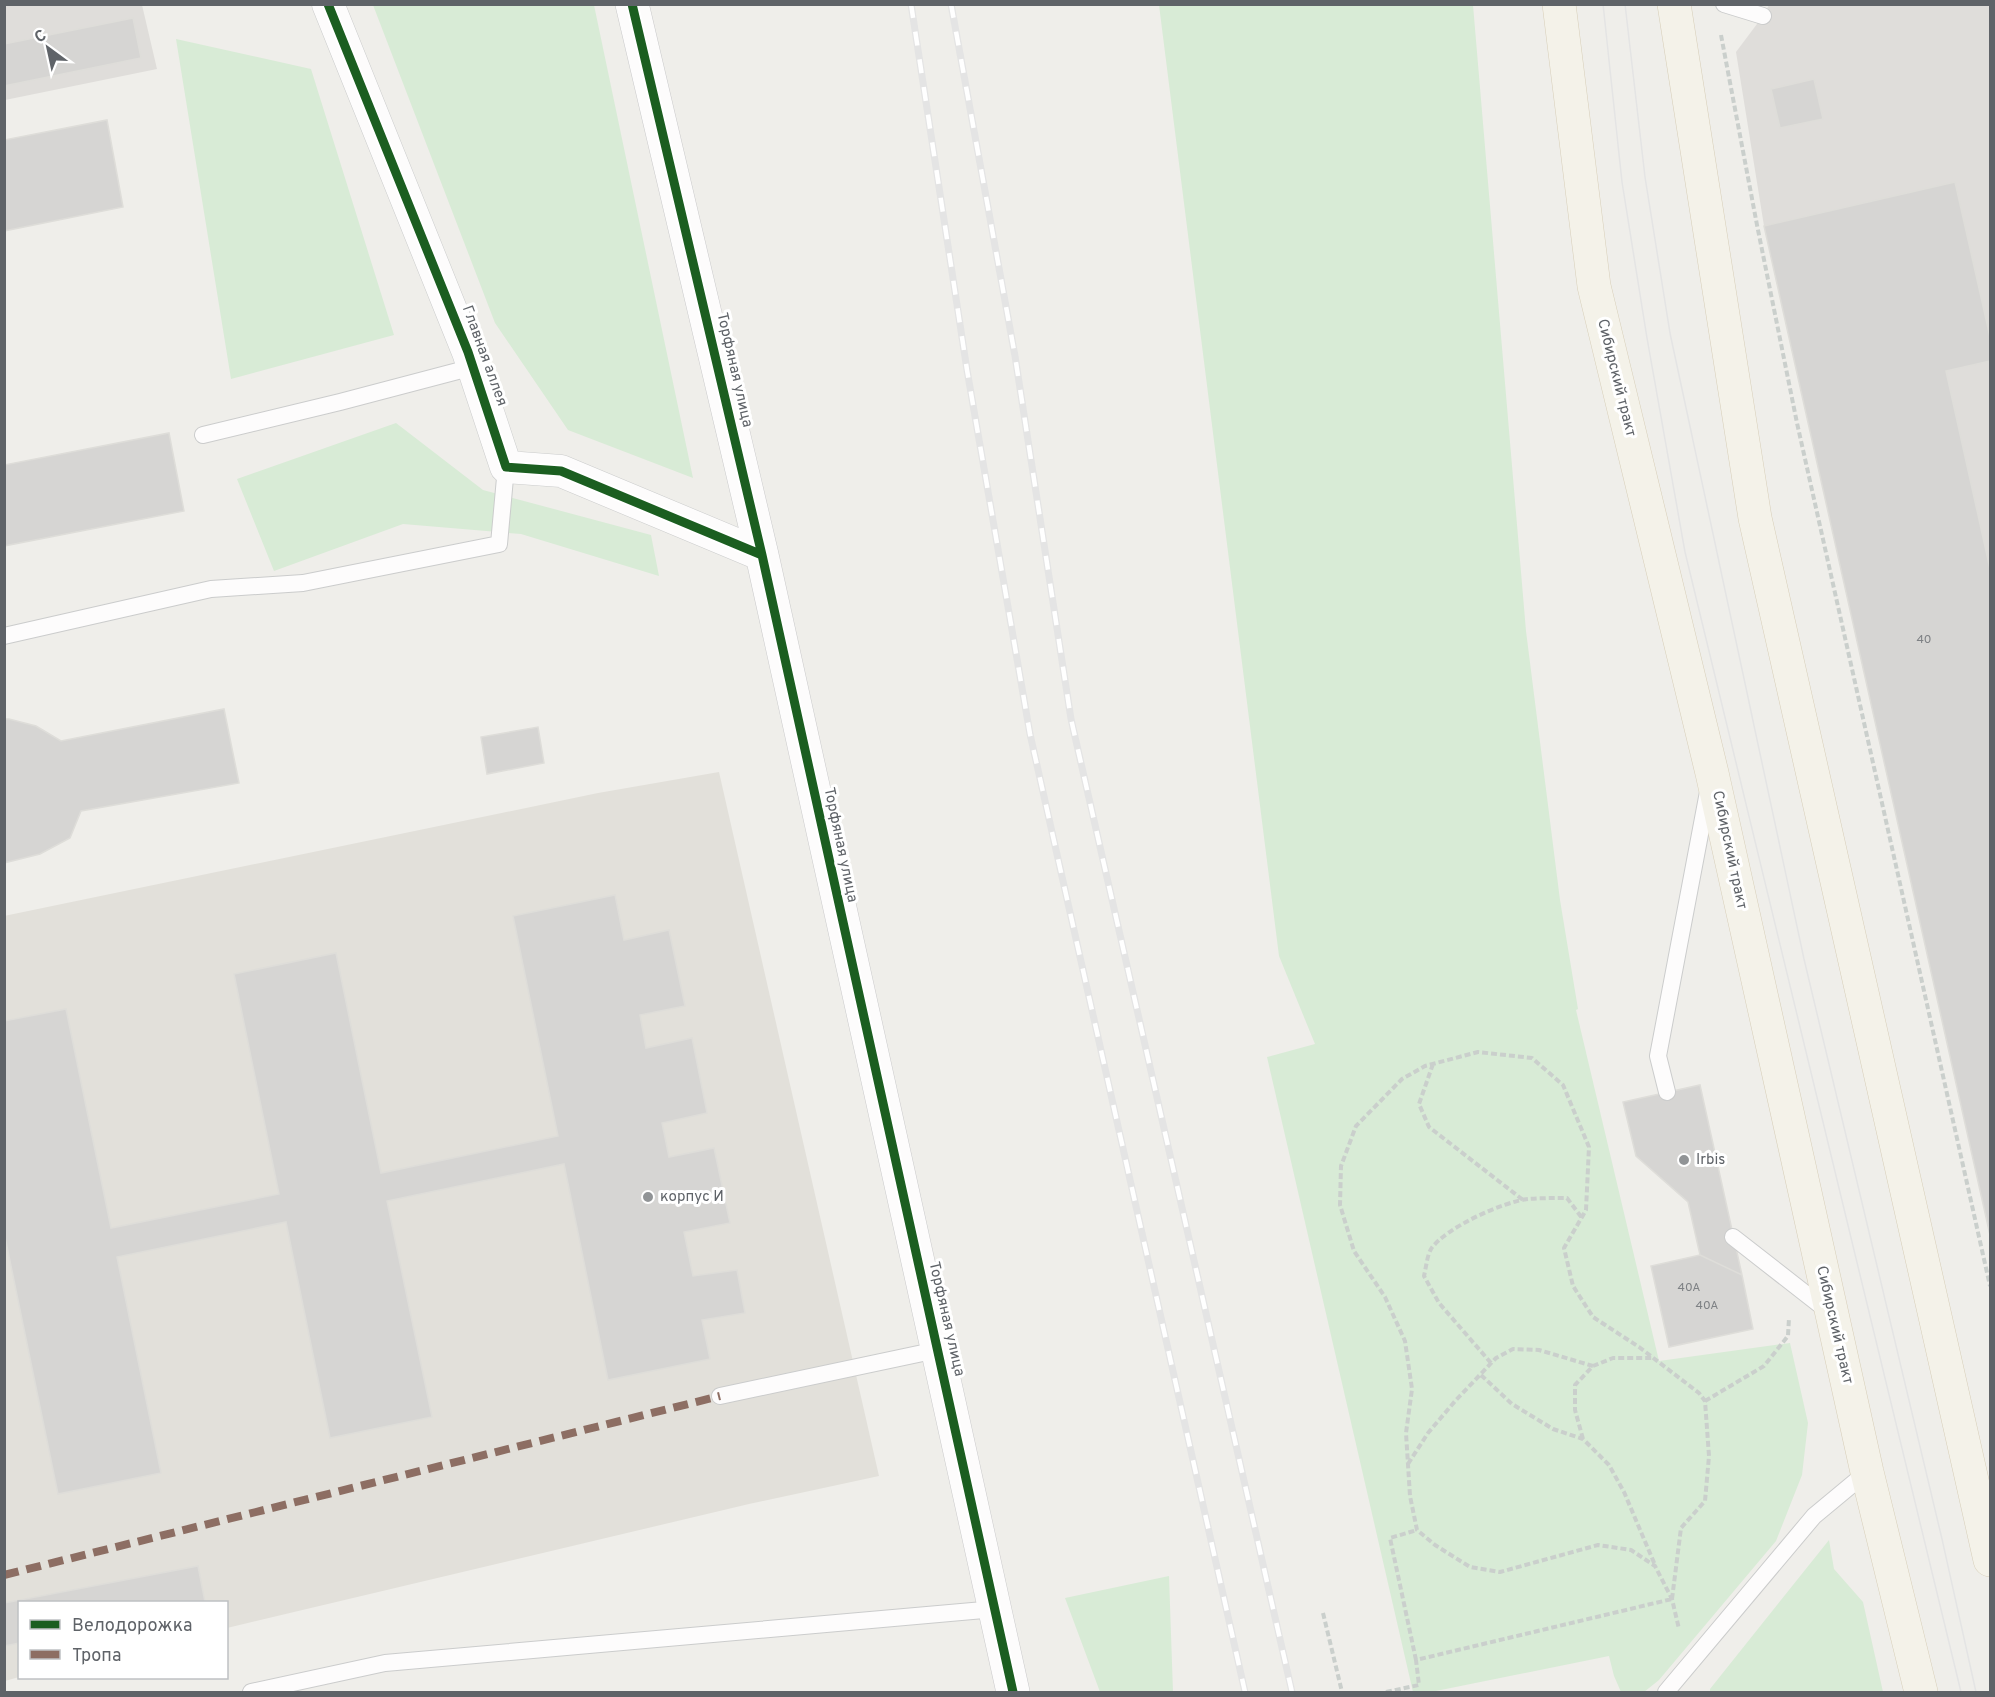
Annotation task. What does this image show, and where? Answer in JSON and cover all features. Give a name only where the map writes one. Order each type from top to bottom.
[{"type":"main road","name":"Сибирский тракт","points":[[1559,4],[1594,286],[1712,773],[1867,1472],[1921,1692]]},
{"type":"main road","points":[[1674,4],[1755,518],[1990,1560]]},
{"type":"street","name":"Главная аллея","points":[[328,4],[473,367],[506,466]]},
{"type":"street","name":"Торфяная улица","points":[[632,4],[762,555],[1013,1692]]},
{"type":"street","points":[[506,466],[561,471],[762,555]]},
{"type":"lane","points":[[1724,4],[1763,16]]},
{"type":"lane","points":[[203,435],[473,367]]},
{"type":"lane","points":[[4,636],[211,590],[303,583],[499,544],[506,466]]},
{"type":"lane","points":[[1667,1092],[1658,1056],[1712,773]]},
{"type":"lane","points":[[1733,1237],[1832,1314]]},
{"type":"lane","points":[[720,1396],[937,1350]]},
{"type":"lane","points":[[1666,1692],[1815,1516],[1867,1472]]},
{"type":"lane","points":[[251,1692],[385,1663],[995,1608]]},
{"type":"path","points":[[1720,28],[1797,423],[1990,1286]]},
{"type":"path","points":[[1655,1566],[1631,1550],[1598,1545],[1500,1572],[1470,1567],[1435,1545],[1417,1530],[1410,1497],[1406,1433],[1412,1389],[1405,1341],[1384,1297],[1354,1251],[1340,1205],[1341,1166],[1356,1126],[1402,1079],[1425,1066],[1478,1052],[1532,1058],[1563,1085],[1589,1148],[1586,1210],[1564,1248],[1573,1286],[1593,1317],[1653,1358],[1699,1393],[1705,1401],[1709,1456],[1705,1501],[1681,1528],[1672,1599]]},
{"type":"path","points":[[1433,1064],[1419,1104],[1429,1127],[1523,1200]]},
{"type":"path","points":[[1491,1363],[1439,1303],[1424,1276],[1430,1250],[1447,1233],[1496,1208],[1523,1200],[1567,1198],[1582,1218]]},
{"type":"path","points":[[1705,1401],[1764,1366],[1788,1336],[1790,1281]]},
{"type":"path","points":[[1408,1465],[1428,1433],[1496,1358],[1513,1349],[1539,1350],[1593,1366]]},
{"type":"path","points":[[1583,1439],[1575,1410],[1575,1385],[1593,1366],[1613,1358],[1653,1358]]},
{"type":"path","points":[[1481,1376],[1512,1404],[1553,1429],[1583,1439],[1609,1465],[1624,1492],[1655,1566],[1672,1599]]},
{"type":"path","points":[[1386,1692],[1419,1684],[1390,1538],[1417,1530]]},
{"type":"path","points":[[1416,1660],[1672,1599]]},
{"type":"path","points":[[1323,1613],[1342,1692]]},
{"type":"shaded area","points":[[5,5],[142,5],[157,69],[5,100]]},
{"type":"shaded area","points":[[1769,5],[1990,5],[1990,1235],[1764,226],[1736,52]]},
{"type":"shaded area","points":[[719,772],[879,1476],[749,1504],[228,1628],[228,1601],[18,1601],[18,1677],[5,1681],[4,916],[598,793]]},
{"type":"green space","points":[[373,5],[594,5],[693,478],[568,430],[495,323]]},
{"type":"green space","points":[[1159,5],[1473,5],[1526,631],[1560,900],[1578,1009],[1576,1010],[1659,1361],[1790,1343],[1808,1423],[1802,1475],[1776,1541],[1659,1680],[1644,1692],[1621,1692],[1609,1656],[1431,1692],[1413,1692],[1267,1057],[1315,1044],[1279,956]]},
{"type":"green space","points":[[176,39],[311,69],[394,335],[231,379]]},
{"type":"green space","points":[[396,423],[483,490],[651,535],[659,576],[521,534],[403,524],[274,571],[237,479]]},
{"type":"green space","points":[[1829,1540],[1834,1569],[1863,1602],[1883,1692],[1710,1692],[1710,1689]]},
{"type":"green space","points":[[1169,1576],[1173,1692],[1100,1692],[1065,1598]]},
{"type":"building","points":[[133,18],[141,58],[4,86],[4,44]]},
{"type":"building","points":[[1814,79],[1823,119],[1780,128],[1771,89]]},
{"type":"building","points":[[107,120],[123,207],[4,231],[4,140]]},
{"type":"building","points":[[1955,182],[1990,337],[1990,361],[1946,371],[1990,569],[1990,1235],[1764,226]]},
{"type":"building","points":[[169,433],[184,511],[4,546],[4,465]]},
{"type":"building","points":[[224,709],[239,783],[81,811],[70,838],[40,854],[4,863],[4,719],[36,726],[61,741]]},
{"type":"building","points":[[538,727],[544,763],[487,774],[481,737]]},
{"type":"building","name":"корпус И","points":[[615,895],[624,940],[669,930],[685,1006],[640,1015],[646,1048],[692,1038],[707,1113],[662,1123],[669,1157],[714,1148],[730,1223],[684,1232],[693,1276],[737,1270],[745,1313],[702,1320],[710,1359],[608,1380],[564,1164],[387,1201],[432,1417],[330,1438],[286,1222],[117,1257],[161,1473],[58,1494],[4,1232],[4,1021],[66,1009],[111,1228],[279,1194],[234,974],[336,953],[381,1173],[558,1136],[513,916]]},
{"type":"building","points":[[1700,1085],[1742,1275],[1700,1255],[1688,1202],[1636,1156],[1623,1102]]},
{"type":"building","points":[[1700,1255],[1742,1275],[1753,1329],[1669,1347],[1651,1266]]},
{"type":"building","points":[[198,1566],[205,1601],[18,1601],[18,1643],[4,1646],[4,1603]]},
{"type":"tram line","points":[[1603,4],[1622,182],[1685,552],[1961,1692]]},
{"type":"tram line","points":[[1625,4],[1645,177],[1670,333],[1804,959],[1942,1539],[1976,1692]]},
{"type":"railway","points":[[911,4],[967,370],[1030,734],[1245,1692]]},
{"type":"railway","points":[[951,4],[1015,356],[1071,719],[1292,1692]]},
{"type":"marked path","points":[[4,1575],[720,1396]]},
{"type":"cycle path","points":[[328,4],[468,352],[506,467],[561,471],[762,555]]},
{"type":"cycle path","points":[[632,4],[762,555],[1013,1692]]},
{"type":"place","name":"Irbis","points":[[1684,1160]]},
{"type":"place","name":"корпус И","points":[[648,1197]]}]
